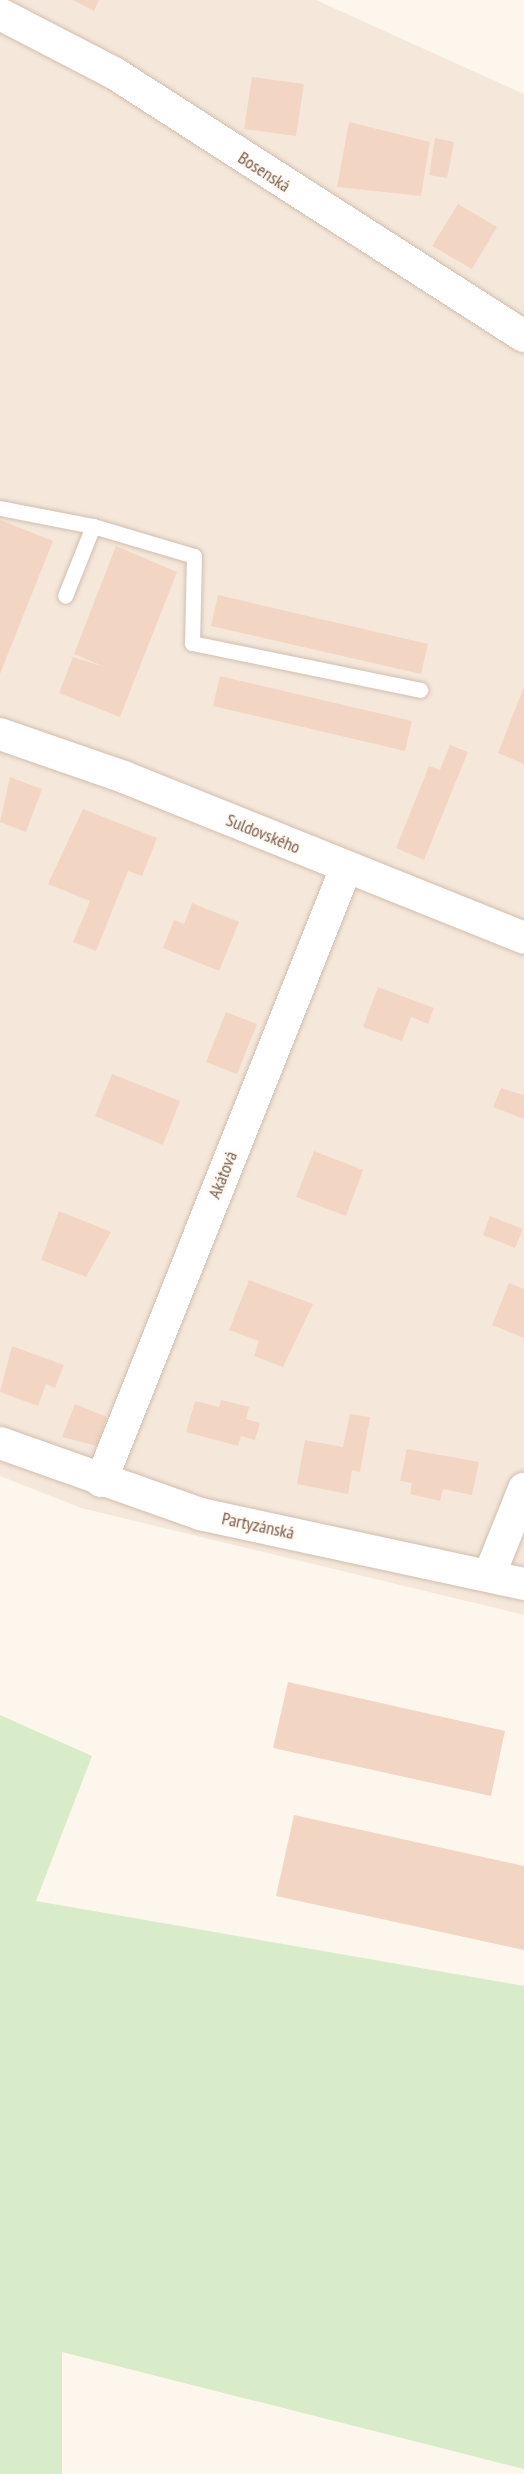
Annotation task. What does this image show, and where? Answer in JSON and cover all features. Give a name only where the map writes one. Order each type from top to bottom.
[{"type":"street","name":"Bosenská","points":[[0,14],[114,73],[524,336]]},
{"type":"street","name":"Suldovského","points":[[0,734],[124,777],[524,938]]},
{"type":"street","name":"Akátová","points":[[101,1481],[346,868]]},
{"type":"street","name":"Partyzánská","points":[[0,1443],[101,1481],[200,1514],[524,1584]]},
{"type":"street","points":[[489,1576],[524,1489]]},
{"type":"lane","points":[[0,508],[93,526],[194,556],[192,643],[420,690]]},
{"type":"lane","points":[[65,596],[93,526]]},
{"type":"shaded area","points":[[0,0],[316,0],[524,94],[524,1615],[81,1508],[0,1476]]},
{"type":"green space","points":[[0,1715],[92,1756],[36,1901],[524,1986],[524,2469],[62,2352],[62,2474],[0,2474]]},
{"type":"building","points":[[73,0],[99,0],[94,11]]},
{"type":"building","points":[[252,77],[304,84],[296,136],[244,129]]},
{"type":"building","points":[[349,122],[430,142],[421,196],[337,187]]},
{"type":"building","points":[[435,138],[454,142],[447,178],[429,175]]},
{"type":"building","points":[[458,204],[497,227],[472,269],[432,246]]},
{"type":"building","points":[[0,520],[53,541],[0,674]]},
{"type":"building","points":[[116,546],[177,572],[120,717],[59,693],[73,657],[105,667],[74,654]]},
{"type":"building","points":[[218,595],[428,644],[421,674],[211,626]]},
{"type":"building","points":[[220,676],[412,721],[405,751],[213,706]]},
{"type":"building","points":[[524,687],[524,764],[498,753]]},
{"type":"building","points":[[450,745],[468,752],[424,860],[396,848],[429,766],[440,770]]},
{"type":"building","points":[[10,777],[42,789],[26,832],[0,822]]},
{"type":"building","points":[[83,809],[157,838],[142,876],[128,871],[96,951],[73,942],[90,901],[48,884]]},
{"type":"building","points":[[192,903],[239,922],[219,971],[163,948],[174,920],[184,924]]},
{"type":"building","points":[[378,987],[434,1008],[428,1024],[411,1017],[402,1041],[363,1027]]},
{"type":"building","points":[[226,1012],[257,1024],[237,1074],[206,1062]]},
{"type":"building","points":[[112,1074],[180,1101],[163,1145],[95,1116]]},
{"type":"building","points":[[501,1088],[524,1095],[524,1119],[493,1107]]},
{"type":"building","points":[[314,1151],[363,1170],[346,1216],[296,1197]]},
{"type":"building","points":[[59,1211],[111,1232],[86,1277],[41,1260]]},
{"type":"building","points":[[490,1216],[523,1229],[515,1248],[483,1235]]},
{"type":"building","points":[[249,1280],[313,1304],[283,1367],[254,1356],[259,1341],[229,1330]]},
{"type":"building","points":[[509,1283],[524,1289],[524,1338],[492,1325]]},
{"type":"building","points":[[12,1346],[64,1365],[55,1388],[46,1384],[38,1406],[0,1392]]},
{"type":"building","points":[[221,1400],[249,1407],[246,1419],[260,1423],[255,1440],[241,1436],[238,1446],[186,1432],[195,1401],[219,1407]]},
{"type":"building","points":[[75,1404],[107,1417],[97,1446],[62,1437]]},
{"type":"building","points":[[350,1414],[370,1417],[360,1472],[352,1470],[348,1494],[297,1484],[305,1440],[343,1447]]},
{"type":"building","points":[[407,1449],[479,1462],[472,1495],[443,1489],[440,1501],[410,1494],[412,1483],[400,1481]]},
{"type":"building","points":[[288,1682],[505,1731],[491,1796],[273,1748]]},
{"type":"building","points":[[294,1815],[524,1866],[524,1950],[276,1896]]}]
